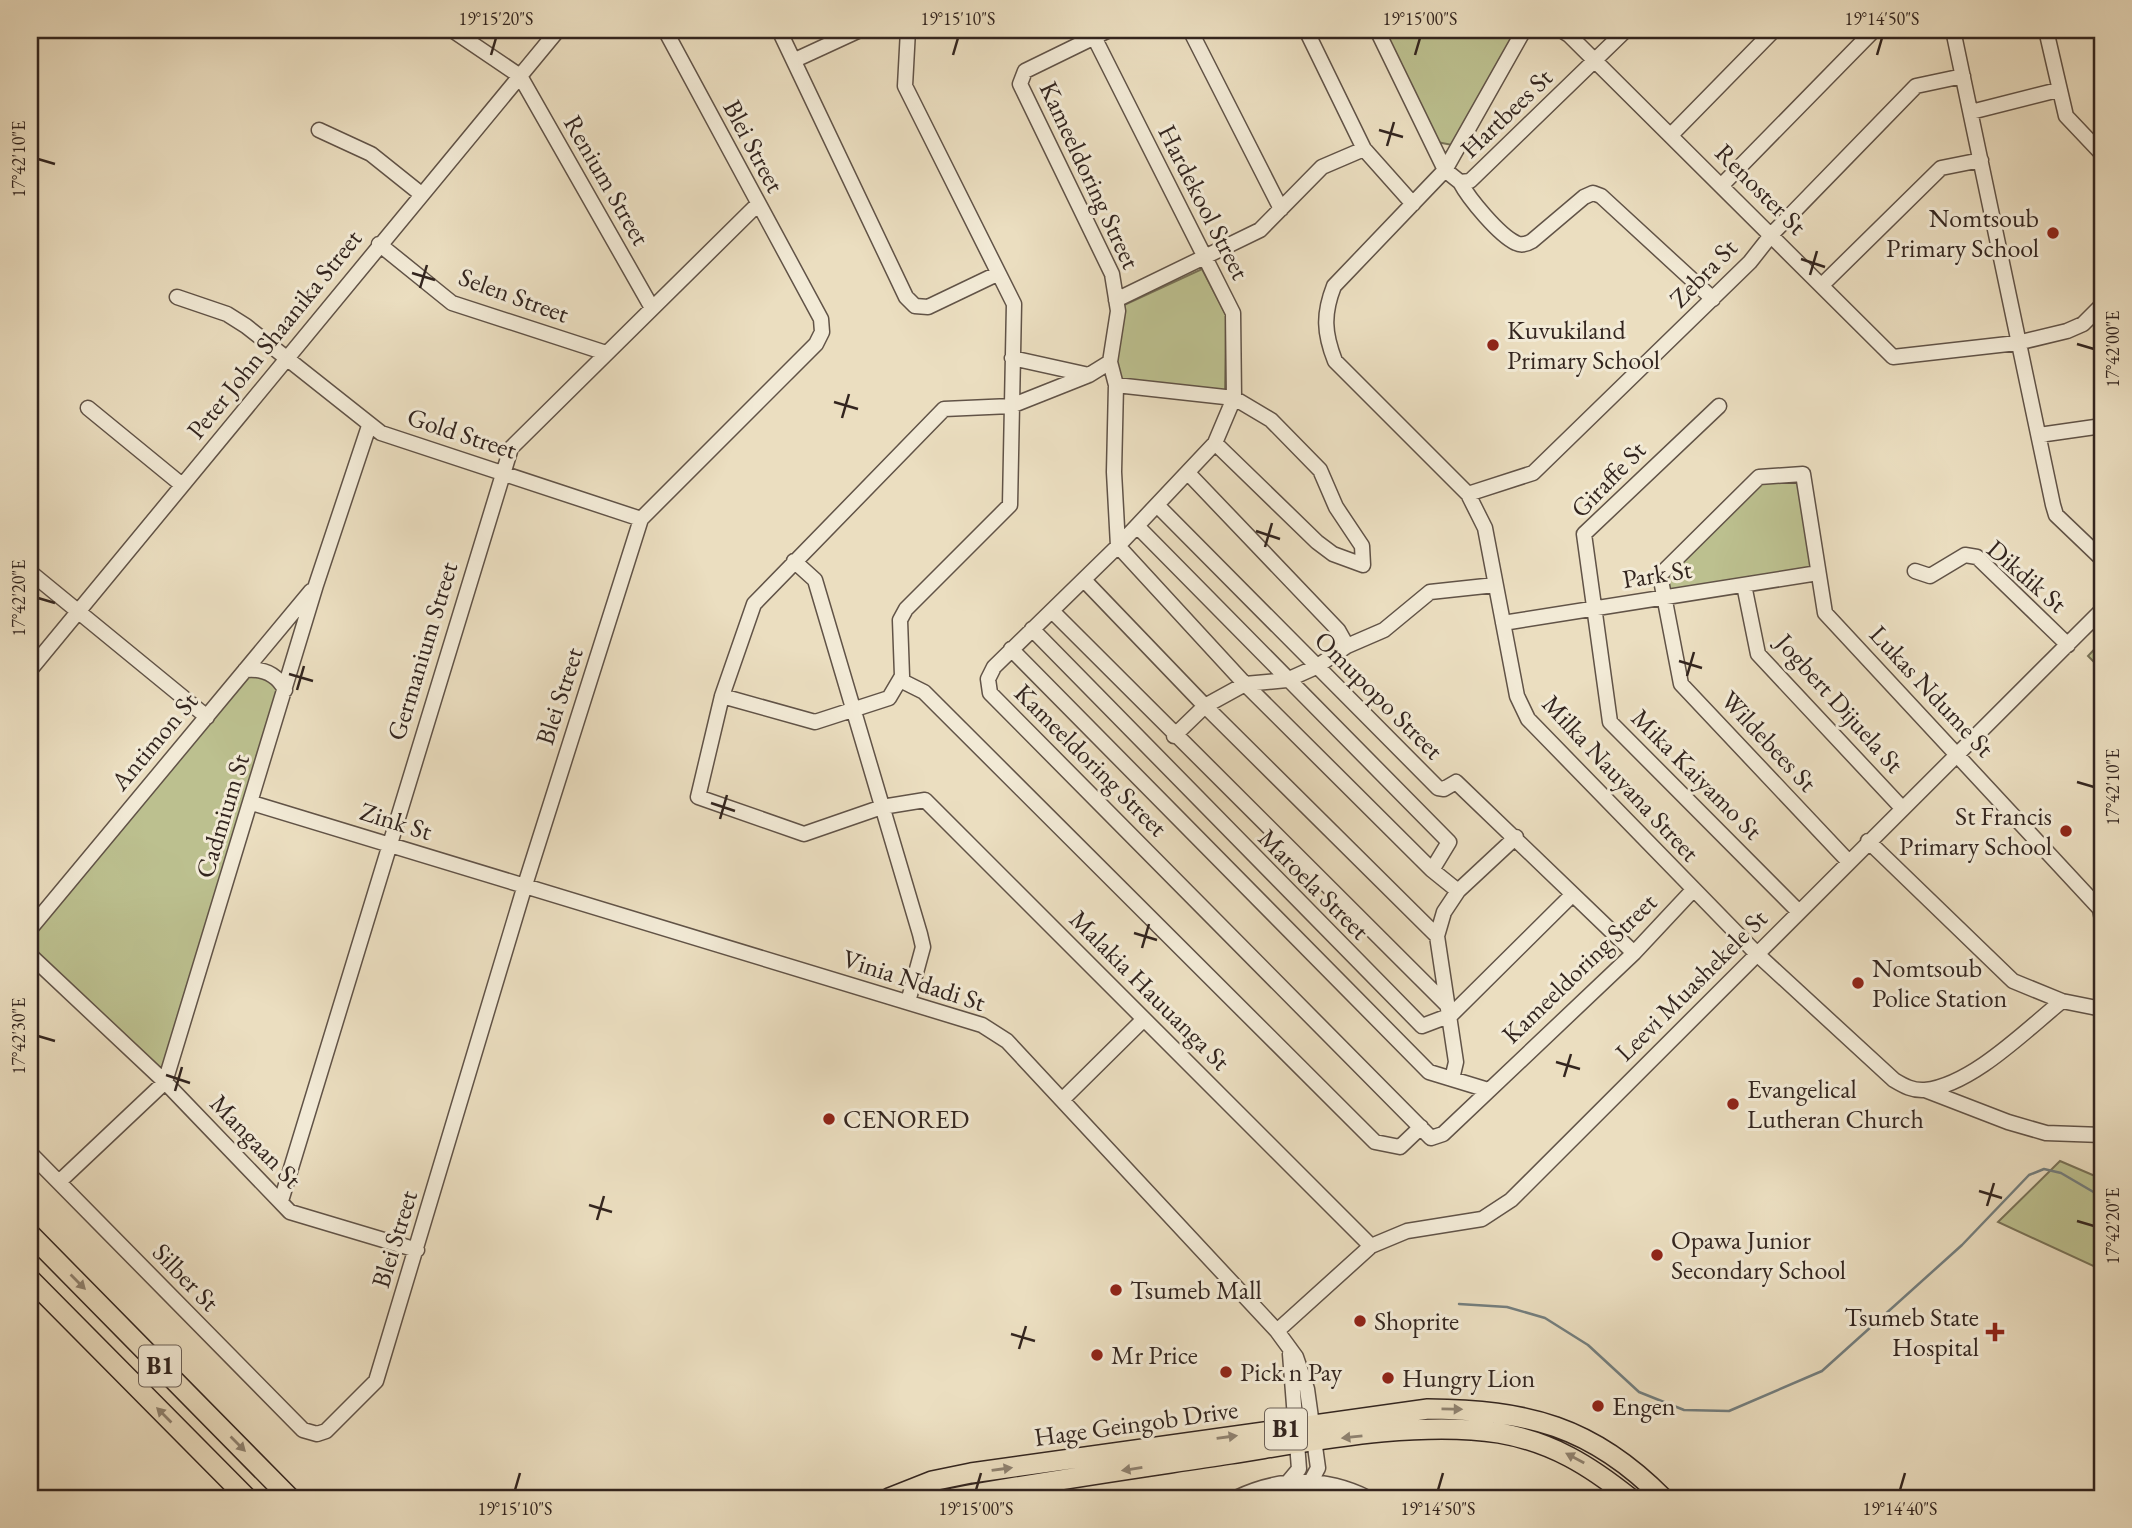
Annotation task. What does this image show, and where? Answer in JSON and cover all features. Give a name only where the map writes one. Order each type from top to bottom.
[{"type":"highway","name":"B1","points":[[30,1234],[290,1498]]},
{"type":"highway","name":"B1","points":[[30,1279],[247,1498]]},
{"type":"highway","name":"Hage Geingob Drive","points":[[953,1498],[1428,1409],[1488,1410],[1532,1418],[1588,1439],[1616,1458],[1663,1498]]},
{"type":"highway","name":"Hage Geingob Drive","points":[[889,1498],[932,1481],[971,1474],[1304,1434],[1443,1430],[1499,1434],[1548,1446],[1575,1457],[1630,1498]]},
{"type":"street","points":[[452,30],[520,76]]},
{"type":"street","name":"Peter John Shaanika Street","points":[[30,670],[558,30]]},
{"type":"street","name":"Blei Street","points":[[310,1433],[326,1431],[376,1381],[525,885],[641,519],[816,344],[822,332],[821,319],[757,205],[665,30]]},
{"type":"street","points":[[779,30],[906,298],[915,306],[928,307],[997,274]]},
{"type":"street","points":[[795,60],[860,30]]},
{"type":"street","points":[[722,696],[815,722],[888,698],[900,680],[900,620],[906,609],[1010,505],[1014,304],[905,86],[907,30]]},
{"type":"street","name":"Kameeldoring Street","points":[[1109,30],[1025,71],[1020,84],[1112,274],[1118,311],[1110,362],[1116,385],[1114,472],[1118,546],[1011,649],[988,678],[990,693],[1431,1138],[1438,1137],[1634,953],[1693,890]]},
{"type":"street","points":[[1190,30],[1281,209]]},
{"type":"street","points":[[1306,30],[1364,149],[1413,204]]},
{"type":"street","points":[[1377,30],[1445,170]]},
{"type":"street","name":"Milka Nauyana Street","points":[[1524,30],[1445,170],[1334,286],[1326,307],[1325,335],[1335,361],[1468,494],[1485,528],[1517,695],[1528,719],[1757,954],[1894,1080],[1908,1088],[1925,1090]]},
{"type":"street","name":"Hartbees St","points":[[1445,170],[1460,182],[1471,181],[1626,30]]},
{"type":"street","points":[[1671,135],[1774,30]]},
{"type":"street","points":[[1722,185],[1874,30]]},
{"type":"street","points":[[1953,30],[2017,343],[2056,515],[2102,559]]},
{"type":"street","points":[[2046,30],[2066,116],[2102,154]]},
{"type":"street","name":"Renoster St","points":[[1568,31],[1772,234],[1822,285],[1833,300],[1894,357],[2017,343]]},
{"type":"street","name":"Hardekool Street","points":[[1094,37],[1233,313],[1234,398]]},
{"type":"street","name":"Renium Street","points":[[520,76],[652,308]]},
{"type":"street","name":"Zebra St","points":[[1468,494],[1533,473],[1713,299],[1772,234],[1916,86],[1963,76]]},
{"type":"street","points":[[1971,112],[2058,90]]},
{"type":"street","points":[[318,130],[371,154],[421,194]]},
{"type":"street","points":[[1116,300],[1260,230],[1322,167],[1364,149]]},
{"type":"street","points":[[1822,285],[1941,168],[1981,160]]},
{"type":"street","points":[[1460,182],[1482,212],[1516,243],[1523,245],[1532,242],[1584,197],[1593,193],[1601,196],[1713,299]]},
{"type":"street","name":"Germanium Street","points":[[281,1201],[388,844],[503,472],[515,442],[757,205]]},
{"type":"street","name":"Selen Street","points":[[379,244],[452,303],[606,353]]},
{"type":"street","name":"Gold Street","points":[[177,297],[228,314],[381,433],[641,519]]},
{"type":"street","points":[[2017,343],[2076,327],[2102,304]]},
{"type":"street","points":[[1012,358],[1089,374]]},
{"type":"street","points":[[882,807],[804,834],[699,799],[722,696],[754,604],[944,409],[1011,406],[1089,374],[1110,362]]},
{"type":"street","points":[[1116,385],[1234,398],[1271,420],[1320,470],[1336,507],[1362,545],[1363,565],[1333,554],[1317,542],[1215,443]]},
{"type":"street","points":[[1234,398],[1215,443],[1189,474],[1118,546],[1245,684],[1432,870],[1458,891]]},
{"type":"street","name":"Giraffe St","points":[[1594,608],[1584,534],[1719,406]]},
{"type":"street","points":[[88,408],[182,485]]},
{"type":"street","name":"Cadmium St","points":[[59,1182],[165,1082],[252,803],[316,585],[369,426]]},
{"type":"street","points":[[2039,435],[2102,426]]},
{"type":"street","name":"Lukas Ndume St","points":[[1801,473],[1827,616],[1958,753],[2101,914]]},
{"type":"street","name":"Wildebees St","points":[[1801,473],[1759,477],[1661,571],[1663,598],[1681,684],[1848,861]]},
{"type":"street","points":[[1189,474],[1338,630],[1347,646]]},
{"type":"street","name":"Omupopo Street","points":[[1157,505],[1438,788],[1444,789],[1456,782],[1634,953]]},
{"type":"street","points":[[1137,526],[1449,842],[1432,870]]},
{"type":"street","name":"Dikdik St","points":[[1914,571],[1930,576],[1965,555],[1977,557],[2068,645]]},
{"type":"street","points":[[794,561],[815,580],[923,947],[908,1002]]},
{"type":"street","points":[[30,572],[206,717]]},
{"type":"street","name":"Park St","points":[[1503,623],[1818,573]]},
{"type":"street","points":[[1084,580],[1205,706],[1437,936]]},
{"type":"street","name":"Antimon St","points":[[30,929],[316,585]]},
{"type":"street","points":[[1174,736],[1205,706],[1245,684],[1287,680],[1316,667],[1347,646],[1384,630],[1430,593],[1495,585]]},
{"type":"street","name":"Jogbert Dijuela St","points":[[1744,585],[1758,654],[1902,808]]},
{"type":"street","name":"Mika Kaiyamo St","points":[[1594,608],[1610,722],[1799,912]]},
{"type":"street","name":"Leevi Muashekele St","points":[[1277,1331],[1371,1246],[1407,1231],[1482,1219],[1511,1200],[2102,610]]},
{"type":"street","points":[[1052,611],[1449,1010]]},
{"type":"street","name":"Maroela Street","points":[[1032,629],[1422,1026],[1449,1010]]},
{"type":"street","points":[[1011,649],[1429,1072],[1488,1090]]},
{"type":"street","points":[[245,670],[262,670],[271,674],[281,680],[285,690]]},
{"type":"street","points":[[900,680],[924,692],[1375,1142],[1400,1147],[1422,1127]]},
{"type":"street","name":"Malakia Hauuanga St","points":[[882,807],[925,800],[1371,1246]]},
{"type":"street","name":"Zink St","points":[[252,803],[525,885]]},
{"type":"street","points":[[1452,1079],[1457,1067],[1437,936],[1444,912],[1458,891],[1516,837]]},
{"type":"street","points":[[1868,841],[2013,981],[2062,1001],[2102,1009]]},
{"type":"street","name":"Vinia Ndadi St","points":[[525,885],[982,1025],[999,1035],[1063,1099],[1290,1347],[1304,1434],[1303,1482]]},
{"type":"street","points":[[1449,1010],[1572,895]]},
{"type":"street","name":"Mangaan St","points":[[30,955],[165,1082],[293,1213],[417,1250]]},
{"type":"street","points":[[1925,1090],[1957,1079],[2000,1052],[2062,1001]]},
{"type":"street","points":[[1063,1099],[1144,1019]]},
{"type":"street","points":[[1925,1090],[2008,1122],[2046,1133],[2102,1135]]},
{"type":"street","name":"Silber St","points":[[30,1153],[298,1426],[310,1433]]},
{"type":"street","points":[[1236,1498],[1257,1489],[1323,1478],[1368,1498]]},
{"type":"street","points":[[1303,1482],[1326,1498]]},
{"type":"street","points":[[1271,1498],[1303,1482]]},
{"type":"green space","points":[[1381,30],[1518,30],[1452,145],[1437,142]]},
{"type":"green space","points":[[1202,269],[1226,315],[1225,397],[1122,386],[1114,364],[1124,305]]},
{"type":"green space","points":[[1801,473],[1818,573],[1663,598],[1661,571],[1759,477]]},
{"type":"green space","points":[[2102,641],[2102,670],[2088,656]]},
{"type":"green space","points":[[245,670],[281,680],[165,1082],[30,955],[30,929]]},
{"type":"green space","points":[[2060,1161],[2102,1179],[2102,1270],[1998,1222]]},
{"type":"waterway","points":[[1459,1304],[1507,1307],[1545,1318],[1588,1345],[1639,1392],[1684,1410],[1729,1411],[1822,1371],[1962,1245],[2029,1175],[2044,1169],[2061,1173],[2102,1197]]},
{"type":"place","name":"Nomtsoub Primary School","points":[[2053,233]]},
{"type":"place","name":"Kuvukiland Primary School","points":[[1493,345]]},
{"type":"place","name":"St Francis Primary School","points":[[2066,831]]},
{"type":"place","name":"Nomtsoub Police Station","points":[[1858,983]]},
{"type":"place","name":"Evangelical Lutheran Church","points":[[1733,1104]]},
{"type":"place","name":"CENORED","points":[[829,1119]]},
{"type":"place","name":"Opawa Junior Secondary School","points":[[1657,1255]]},
{"type":"place","name":"Tsumeb Mall","points":[[1116,1290]]},
{"type":"place","name":"Shoprite","points":[[1360,1321]]},
{"type":"place","name":"Tsumeb State Hospital","points":[[1995,1332]]},
{"type":"place","name":"Mr Price","points":[[1097,1355]]},
{"type":"place","name":"Pick n Pay","points":[[1226,1372]]},
{"type":"place","name":"Hungry Lion","points":[[1388,1378]]},
{"type":"place","name":"Engen","points":[[1598,1406]]}]
